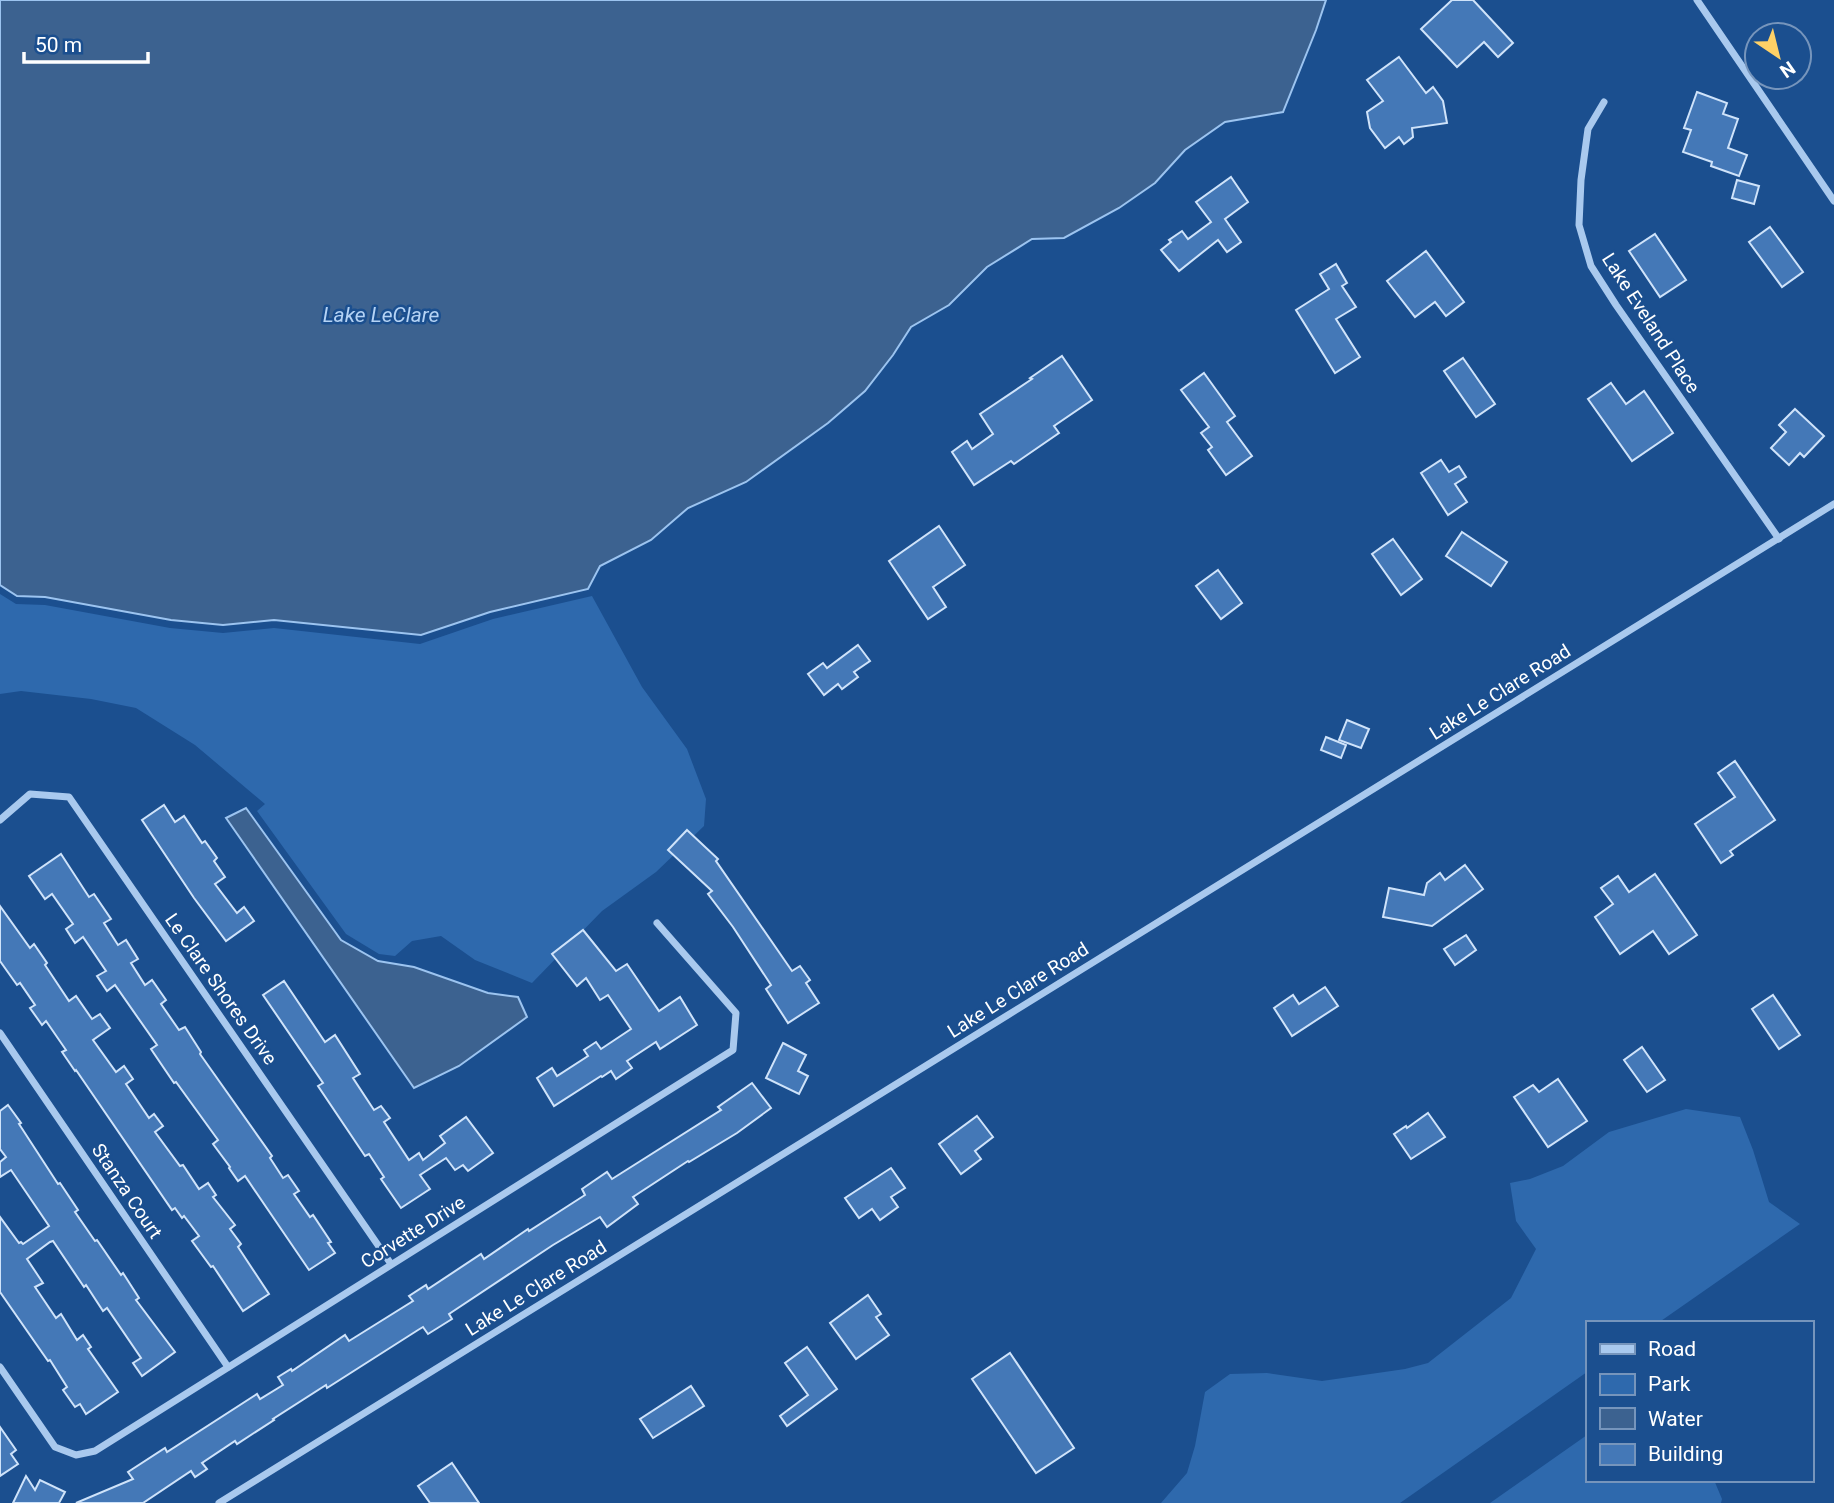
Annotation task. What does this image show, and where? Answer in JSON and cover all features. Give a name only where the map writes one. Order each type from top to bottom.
[{"type":"street","points":[[1698,0],[1834,201]]},
{"type":"street","name":"Lake Eveland Place","points":[[1604,102],[1588,129],[1581,180],[1579,225],[1591,266],[1779,539]]},
{"type":"street","name":"Lake Le Clare Road","points":[[219,1503],[1834,505]]},
{"type":"street","name":"Le Clare Shores Drive","points":[[0,820],[30,794],[69,797],[391,1264]]},
{"type":"street","name":"Corvette Drive","points":[[0,1367],[55,1447],[76,1455],[95,1451],[733,1050],[736,1013],[657,923]]},
{"type":"street","name":"Stanza Court","points":[[0,1033],[228,1367]]},
{"type":"green space","points":[[0,594],[16,604],[45,605],[170,628],[223,633],[274,628],[420,644],[493,619],[592,596],[642,687],[687,749],[706,799],[704,826],[656,872],[602,911],[532,983],[475,960],[441,936],[412,941],[395,956],[379,954],[346,934],[257,811],[265,804],[195,745],[136,708],[91,699],[21,691],[0,694]]},
{"type":"green space","points":[[1686,1109],[1740,1117],[1769,1202],[1800,1224],[1661,1321],[1586,1321],[1586,1373],[1400,1503],[1161,1503],[1187,1473],[1205,1392],[1230,1374],[1267,1373],[1322,1381],[1428,1363],[1511,1298],[1536,1249],[1516,1221],[1510,1183],[1530,1179],[1563,1166],[1609,1132]]},
{"type":"green space","points":[[1586,1436],[1586,1482],[1715,1482],[1722,1499],[1721,1503],[1490,1503]]},
{"type":"water","name":"Lake LeClare","points":[[0,0],[1326,0],[1283,112],[1225,122],[1185,150],[1155,183],[1119,208],[1064,238],[1032,239],[987,267],[949,305],[911,327],[865,391],[828,423],[746,482],[688,508],[651,540],[600,566],[588,589],[490,612],[421,635],[274,620],[223,625],[171,620],[45,597],[17,596],[0,585]]},
{"type":"water","points":[[246,808],[341,940],[378,961],[414,967],[488,993],[518,997],[527,1017],[459,1066],[414,1088],[226,818]]},
{"type":"building","points":[[1452,0],[1473,0],[1513,43],[1498,57],[1484,42],[1457,67],[1421,29]]},
{"type":"building","points":[[1399,57],[1426,93],[1433,87],[1443,101],[1447,123],[1412,128],[1413,137],[1404,144],[1399,137],[1385,148],[1370,128],[1367,112],[1383,101],[1367,80]]},
{"type":"building","points":[[1697,92],[1727,103],[1723,114],[1738,119],[1728,148],[1747,155],[1739,176],[1711,166],[1712,162],[1683,152],[1691,130],[1684,128]]},
{"type":"building","points":[[1231,177],[1248,202],[1225,219],[1241,242],[1227,252],[1218,240],[1179,271],[1161,250],[1182,231],[1188,239],[1211,222],[1196,202]]},
{"type":"building","points":[[1737,180],[1759,186],[1754,204],[1732,198]]},
{"type":"building","points":[[1770,227],[1803,272],[1782,287],[1749,242]]},
{"type":"building","points":[[1655,234],[1686,280],[1660,297],[1629,251]]},
{"type":"building","points":[[1426,251],[1464,302],[1446,316],[1435,302],[1415,317],[1387,281]]},
{"type":"building","points":[[1336,264],[1347,283],[1342,286],[1356,307],[1336,319],[1360,357],[1335,373],[1296,310],[1329,289],[1320,274]]},
{"type":"building","points":[[1062,356],[1092,400],[1054,426],[1059,433],[1014,464],[1011,461],[974,485],[952,452],[967,441],[972,449],[993,434],[980,414]]},
{"type":"building","points":[[1463,358],[1495,404],[1476,417],[1444,371]]},
{"type":"building","points":[[1204,373],[1235,416],[1227,422],[1252,456],[1226,475],[1208,450],[1212,447],[1201,433],[1209,427],[1181,390]]},
{"type":"building","points":[[1611,383],[1626,404],[1644,391],[1673,433],[1632,461],[1588,399]]},
{"type":"building","points":[[1795,409],[1824,436],[1804,457],[1800,453],[1789,465],[1771,448],[1786,432],[1779,425]]},
{"type":"building","points":[[1441,460],[1449,472],[1459,466],[1466,477],[1455,484],[1467,502],[1448,515],[1421,473]]},
{"type":"building","points":[[939,526],[965,565],[933,587],[946,607],[928,619],[889,561]]},
{"type":"building","points":[[1462,532],[1507,562],[1491,586],[1446,556]]},
{"type":"building","points":[[1393,539],[1422,579],[1401,595],[1372,554]]},
{"type":"building","points":[[1218,570],[1242,603],[1221,619],[1196,586]]},
{"type":"building","points":[[858,645],[870,661],[854,672],[858,677],[842,689],[838,684],[824,695],[808,674],[823,663],[827,668]]},
{"type":"building","points":[[1347,720],[1369,729],[1361,748],[1339,740]]},
{"type":"building","points":[[1326,737],[1346,745],[1341,758],[1321,750]]},
{"type":"building","points":[[1735,761],[1775,820],[1730,851],[1733,855],[1721,863],[1695,824],[1735,797],[1718,773]]},
{"type":"building","points":[[164,805],[175,822],[184,816],[202,843],[205,841],[217,858],[214,861],[225,877],[215,884],[237,913],[244,907],[254,921],[226,941],[142,820]]},
{"type":"building","points":[[687,830],[718,859],[716,861],[792,971],[800,966],[810,980],[806,983],[819,1003],[788,1023],[766,989],[771,985],[708,894],[712,891],[668,850]]},
{"type":"building","points":[[61,854],[89,897],[94,894],[111,919],[104,923],[118,945],[126,940],[138,959],[131,963],[145,985],[152,980],[166,1000],[161,1004],[179,1030],[185,1027],[200,1054],[272,1156],[270,1158],[283,1178],[288,1175],[299,1191],[294,1194],[310,1217],[313,1215],[331,1242],[328,1243],[335,1253],[309,1270],[245,1176],[238,1181],[229,1168],[213,1144],[218,1140],[151,1049],[157,1045],[115,985],[107,991],[97,976],[106,971],[83,937],[75,943],[66,929],[73,924],[52,894],[45,899],[29,876]]},
{"type":"building","points":[[1465,865],[1483,889],[1432,926],[1383,917],[1389,888],[1424,895],[1427,883],[1440,873],[1445,880]]},
{"type":"building","points":[[1655,874],[1697,935],[1669,954],[1653,931],[1620,954],[1595,917],[1613,904],[1601,888],[1618,876],[1629,892]]},
{"type":"building","points":[[0,906],[30,948],[34,944],[69,1001],[76,996],[92,1019],[100,1014],[110,1028],[93,1040],[116,1072],[124,1066],[133,1079],[126,1084],[149,1118],[154,1114],[163,1126],[155,1132],[199,1189],[208,1183],[216,1195],[213,1197],[235,1225],[230,1229],[241,1244],[238,1247],[269,1294],[243,1311],[213,1266],[211,1267],[192,1241],[199,1236],[184,1216],[182,1218],[175,1208],[172,1210],[62,1052],[66,1050],[46,1021],[42,1025],[30,1008],[35,1005],[20,983],[17,985],[0,961]]},
{"type":"building","points":[[583,930],[616,971],[627,964],[659,1011],[680,997],[697,1025],[660,1049],[656,1042],[627,1061],[632,1068],[616,1079],[611,1071],[554,1106],[537,1078],[552,1068],[557,1076],[588,1056],[584,1050],[596,1042],[601,1049],[631,1029],[608,995],[600,1000],[586,978],[577,986],[552,954]]},
{"type":"building","points":[[1466,935],[1476,950],[1455,965],[1444,949]]},
{"type":"building","points":[[284,981],[325,1042],[335,1035],[360,1074],[353,1078],[374,1110],[381,1106],[390,1118],[384,1122],[409,1160],[419,1153],[423,1160],[445,1143],[440,1136],[466,1117],[493,1153],[468,1171],[463,1165],[455,1170],[446,1158],[420,1175],[430,1189],[401,1208],[381,1179],[384,1177],[369,1154],[365,1156],[318,1086],[323,1083],[263,995]]},
{"type":"building","points":[[1325,987],[1338,1006],[1292,1036],[1274,1008],[1293,995],[1299,1004]]},
{"type":"building","points":[[1773,995],[1800,1035],[1779,1049],[1752,1009]]},
{"type":"building","points":[[783,1043],[806,1055],[798,1071],[808,1076],[799,1094],[766,1078]]},
{"type":"building","points":[[1642,1047],[1665,1080],[1647,1092],[1624,1060]]},
{"type":"building","points":[[1558,1079],[1587,1121],[1548,1147],[1514,1097],[1533,1085],[1539,1092]]},
{"type":"building","points":[[752,1083],[771,1108],[737,1133],[633,1197],[638,1204],[607,1227],[600,1217],[553,1245],[449,1314],[452,1319],[428,1334],[423,1327],[327,1388],[326,1385],[237,1444],[235,1441],[202,1463],[207,1469],[195,1477],[191,1471],[143,1503],[76,1503],[133,1479],[128,1472],[165,1448],[167,1452],[257,1394],[260,1399],[283,1385],[278,1377],[291,1369],[292,1371],[345,1335],[349,1341],[413,1301],[409,1296],[426,1285],[428,1289],[481,1254],[484,1259],[585,1195],[582,1189],[607,1172],[612,1179],[721,1110],[718,1107]]},
{"type":"building","points":[[8,1105],[58,1184],[60,1183],[78,1210],[75,1212],[121,1275],[123,1273],[139,1298],[136,1300],[175,1352],[142,1376],[133,1363],[141,1358],[107,1308],[103,1311],[53,1241],[50,1242],[27,1259],[43,1283],[35,1287],[56,1318],[61,1314],[77,1340],[83,1335],[91,1347],[88,1349],[118,1392],[86,1414],[80,1404],[75,1407],[63,1390],[67,1387],[50,1360],[48,1361],[0,1292],[0,1217],[19,1243],[23,1244],[49,1226],[11,1170],[0,1177],[0,1162],[6,1157],[0,1149],[0,1111]]},
{"type":"building","points":[[1428,1113],[1445,1137],[1411,1159],[1394,1134]]},
{"type":"building","points":[[977,1116],[993,1137],[975,1151],[981,1159],[961,1174],[939,1144]]},
{"type":"building","points":[[891,1168],[905,1188],[891,1197],[898,1207],[880,1220],[872,1209],[859,1218],[845,1198]]},
{"type":"building","points":[[868,1295],[881,1314],[876,1317],[889,1335],[856,1359],[830,1323]]},
{"type":"building","points":[[807,1347],[837,1389],[787,1426],[780,1416],[808,1395],[785,1363]]},
{"type":"building","points":[[1010,1353],[1074,1448],[1036,1473],[972,1379]]},
{"type":"building","points":[[691,1386],[704,1406],[653,1438],[640,1419]]},
{"type":"building","points":[[0,1427],[16,1450],[11,1454],[18,1464],[0,1476]]},
{"type":"building","points":[[452,1463],[479,1503],[430,1503],[418,1486]]},
{"type":"building","points":[[26,1476],[35,1490],[40,1480],[65,1492],[59,1503],[13,1503]]}]
